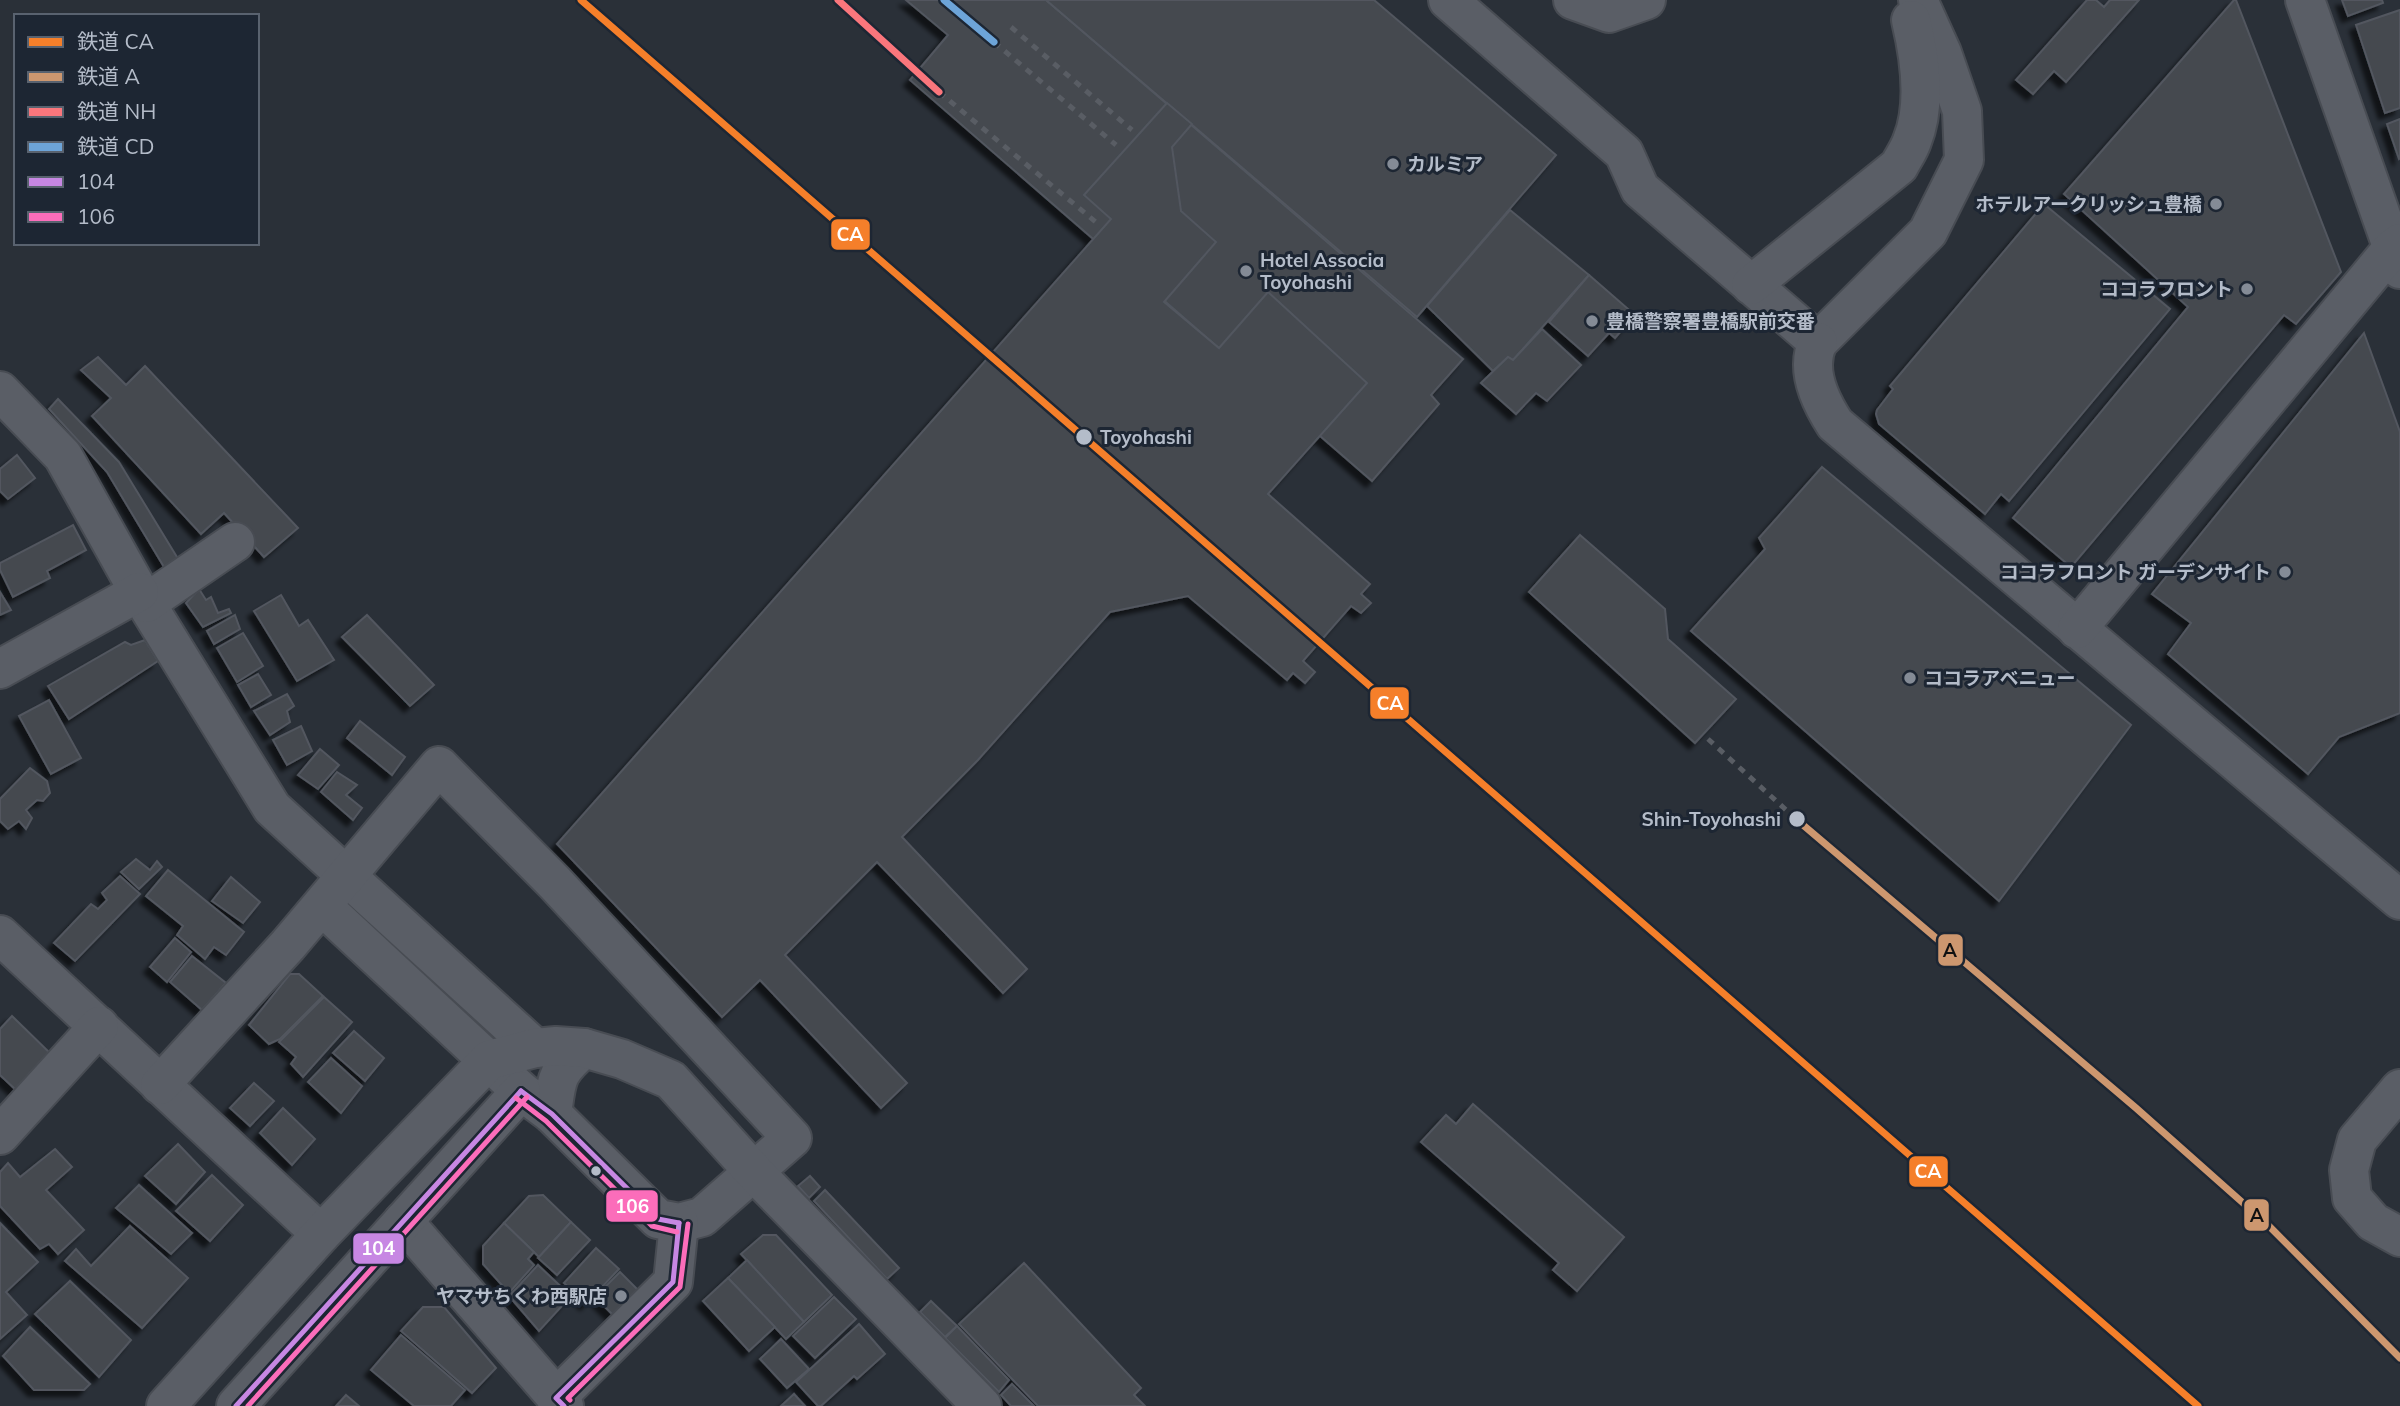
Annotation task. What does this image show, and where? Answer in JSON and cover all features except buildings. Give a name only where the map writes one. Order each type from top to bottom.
[{"type":"street","points":[[1448,0],[1624,153],[1640,189],[1818,342]]},
{"type":"street","points":[[1573,0],[1609,13],[1646,0]]},
{"type":"street","points":[[1751,285],[1899,166],[1912,141],[1920,113],[1919,54],[1906,0]]},
{"type":"street","points":[[1918,0],[1942,53],[1962,111],[1964,160],[1927,232],[1818,342],[1813,374],[1822,404],[1835,424],[2400,900]]},
{"type":"street","points":[[2077,629],[2397,254],[2305,0]]},
{"type":"street","points":[[0,391],[63,456],[142,597],[272,808],[535,1048]]},
{"type":"street","points":[[0,669],[142,597],[235,542]]},
{"type":"street","points":[[160,1085],[323,906],[439,766],[555,883],[792,1138],[702,1217],[679,1223],[658,1219],[552,1114],[522,1091],[323,906]]},
{"type":"street","points":[[0,935],[321,1234]]},
{"type":"street","points":[[0,1135],[99,1026]]},
{"type":"street","points":[[166,1406],[321,1234],[489,1060],[535,1048],[556,1046],[584,1048],[622,1059],[671,1080],[754,1172],[982,1406]]},
{"type":"street","points":[[552,1114],[557,1076],[565,1064],[584,1048]]},
{"type":"street","points":[[2400,1089],[2357,1140],[2349,1170],[2352,1198],[2373,1222],[2400,1237]]},
{"type":"street","points":[[236,1406],[522,1091]]},
{"type":"street","points":[[403,1221],[560,1402],[673,1282],[679,1223]]},
{"type":"railway","points":[[1011,27],[1132,130]]},
{"type":"railway","points":[[994,42],[1116,145]]},
{"type":"railway","points":[[939,92],[1097,223]]},
{"type":"railway","points":[[1708,739],[1796,819]]},
{"type":"rail line","name":"CA","points":[[581,0],[2198,1406]]},
{"type":"rail line","name":"NH","points":[[838,0],[939,92]]},
{"type":"rail line","name":"CD","points":[[944,0],[994,42]]},
{"type":"rail line","name":"A","points":[[1796,819],[2136,1108],[2269,1226],[2400,1358]]},
{"type":"transit line","name":"104","points":[[521,1091],[552,1114],[658,1219],[679,1223]]},
{"type":"transit line","name":"104","points":[[236,1406],[521,1091]]},
{"type":"transit line","name":"106","points":[[248,1406],[527,1097]]},
{"type":"transit line","name":"106","points":[[516,1098],[546,1121],[652,1226],[677,1232]]},
{"type":"transit line","name":"104","points":[[564,1406],[556,1398],[673,1282],[679,1223]]},
{"type":"transit line","name":"106","points":[[570,1400],[568,1398],[680,1287],[688,1224]]},
{"type":"place","name":"カルミア","points":[[1393,164]]},
{"type":"place","name":"ホテルアークリッシュ豊橋","points":[[2216,204]]},
{"type":"place","name":"Hotel Associa Toyohashi","points":[[1246,271]]},
{"type":"place","name":"ココラフロント","points":[[2247,289]]},
{"type":"place","name":"豊橋警察署豊橋駅前交番","points":[[1592,321]]},
{"type":"place","name":"Toyohashi","points":[[1084,437]]},
{"type":"place","name":"ココラフロント ガーデンサイト","points":[[2285,572]]},
{"type":"place","name":"ココラアベニュー","points":[[1910,678]]},
{"type":"place","name":"Shin-Toyohashi","points":[[1797,819]]},
{"type":"place","name":"ヤマサちくわ西駅店","points":[[621,1296]]}]
